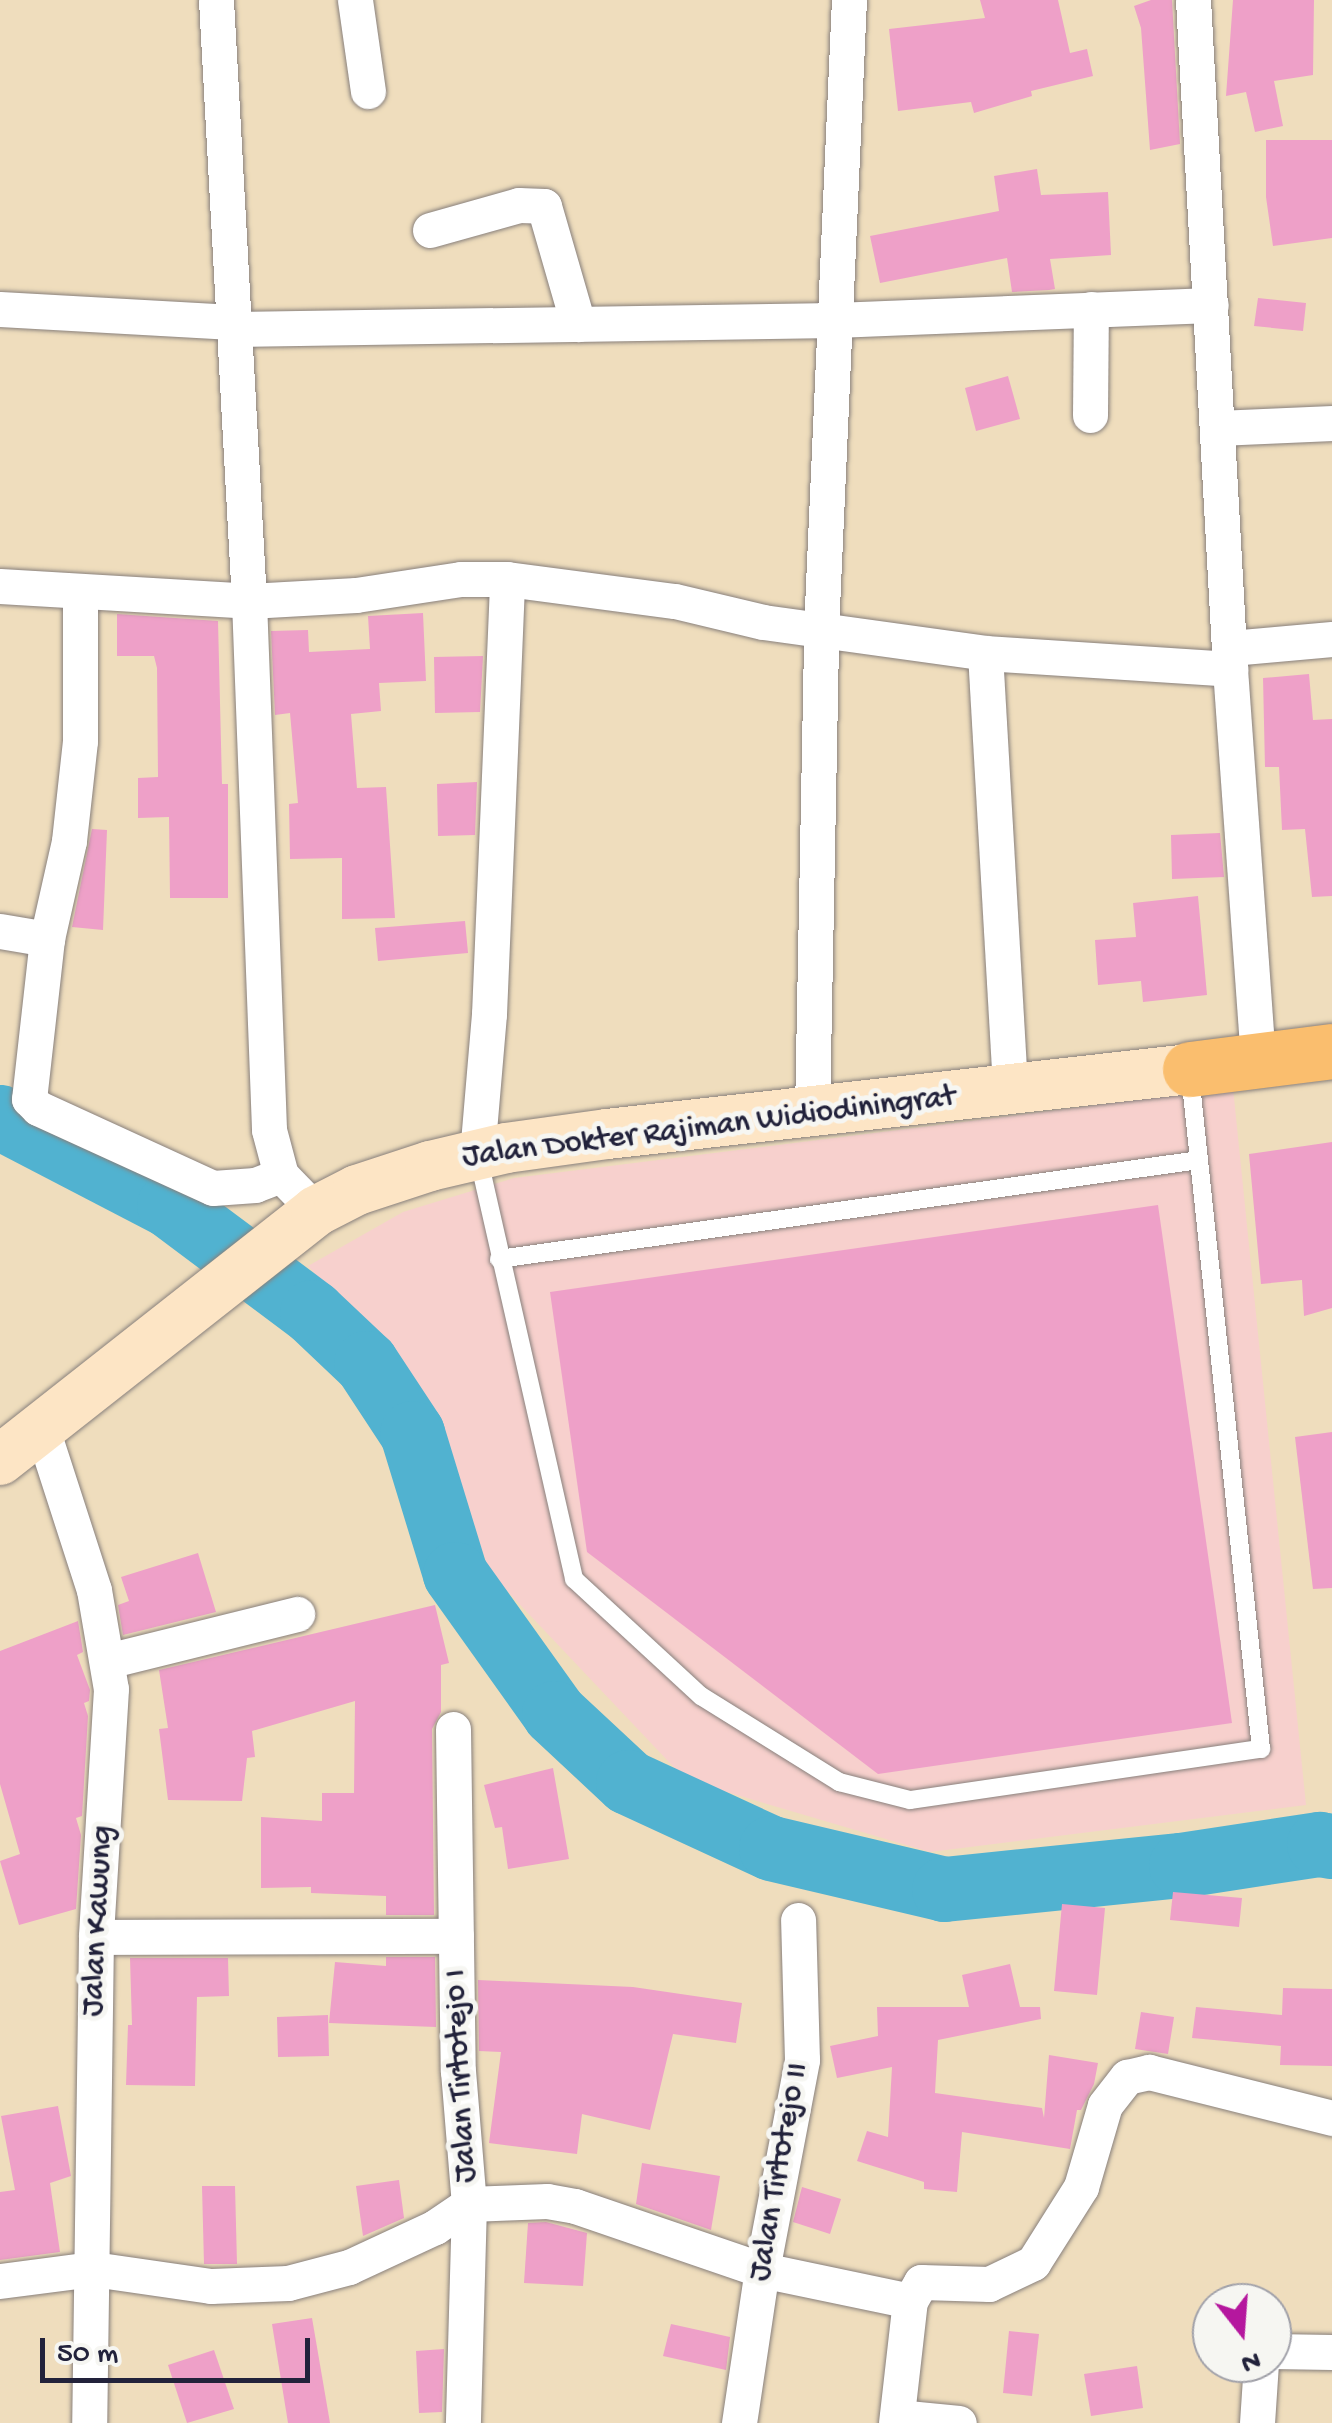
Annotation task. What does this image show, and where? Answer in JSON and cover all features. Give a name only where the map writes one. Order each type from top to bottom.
[{"type":"main road","name":"Jalan Dokter Rajiman Widiodiningrat","points":[[0,1460],[302,1221],[357,1190],[478,1154],[607,1134],[1332,1051]]},
{"type":"street","points":[[216,0],[249,601],[269,1130],[280,1175],[302,1221]]},
{"type":"street","points":[[355,0],[368,92]]},
{"type":"street","points":[[812,1112],[821,630],[849,0]]},
{"type":"street","points":[[1193,0],[1230,659],[1258,1060]]},
{"type":"street","points":[[430,230],[519,205],[544,206],[578,324]]},
{"type":"street","points":[[0,309],[234,325],[578,324],[836,320],[1211,305]]},
{"type":"street","points":[[1090,415],[1092,309]]},
{"type":"street","points":[[1218,428],[1332,422]]},
{"type":"street","points":[[0,586],[249,601],[356,595],[460,579],[506,579],[676,601],[764,622],[985,653],[1230,659],[1332,640]]},
{"type":"street","points":[[478,1154],[488,1014],[506,579]]},
{"type":"street","points":[[80,592],[80,741],[69,841],[47,938],[28,1099],[38,1108],[213,1188],[255,1185],[280,1175]]},
{"type":"street","points":[[985,653],[1010,1090]]},
{"type":"street","points":[[0,931],[47,938]]},
{"type":"street","name":"Jalan Kawung","points":[[42,1429],[94,1590],[112,1688],[96,1937],[89,2423]]},
{"type":"street","points":[[107,1660],[297,1614]]},
{"type":"street","name":"Jalan Tirtotejo I","points":[[453,1728],[458,2072],[469,2204],[463,2423]]},
{"type":"street","name":"Jalan Tirtotejo II","points":[[740,2423],[762,2270],[802,2060],[798,1920]]},
{"type":"street","points":[[96,1937],[456,1936]]},
{"type":"street","points":[[959,2423],[896,2420],[910,2301],[921,2282],[990,2284],[1033,2263],[1073,2202],[1106,2105],[1127,2077],[1149,2072],[1332,2118]]},
{"type":"street","points":[[0,2282],[93,2270],[211,2286],[288,2283],[349,2267],[435,2227],[469,2204],[547,2200],[762,2270],[910,2301]]},
{"type":"street","points":[[1292,2351],[1332,2352]]},
{"type":"street","points":[[1258,2423],[1260,2383]]},
{"type":"lane","points":[[478,1154],[574,1580],[701,1696],[840,1782],[910,1800],[1261,1749],[1190,1070]]},
{"type":"lane","points":[[500,1259],[1200,1160]]},
{"type":"shaded area","points":[[1233,1088],[1306,1805],[930,1852],[686,1780],[490,1573],[428,1398],[308,1266],[403,1212],[514,1178]]},
{"type":"building","points":[[980,0],[1058,0],[1070,53],[1087,49],[1093,76],[1031,91],[1032,96],[974,113],[971,102],[898,111],[889,29],[985,18]]},
{"type":"building","points":[[1151,0],[1172,0],[1180,144],[1150,150],[1141,28],[1134,6]]},
{"type":"building","points":[[1233,0],[1314,0],[1313,75],[1274,81],[1283,126],[1255,132],[1246,92],[1226,96]]},
{"type":"building","points":[[1266,140],[1332,140],[1332,238],[1273,246],[1266,197]]},
{"type":"building","points":[[1037,169],[1041,195],[1108,192],[1111,255],[1050,259],[1055,289],[1049,290],[1012,292],[1007,258],[880,283],[870,236],[999,211],[994,176]]},
{"type":"building","points":[[1258,298],[1306,303],[1303,331],[1254,326]]},
{"type":"building","points":[[1008,376],[1020,419],[976,431],[965,388]]},
{"type":"building","points":[[423,613],[426,681],[379,683],[381,711],[351,714],[357,788],[386,787],[395,918],[342,919],[342,858],[290,859],[289,804],[298,803],[290,713],[275,715],[271,631],[308,630],[309,652],[370,649],[368,616]]},
{"type":"building","points":[[117,614],[218,621],[222,784],[228,784],[228,898],[170,898],[169,817],[138,818],[138,778],[158,777],[157,668],[154,656],[117,656]]},
{"type":"building","points":[[483,656],[480,712],[435,713],[434,657]]},
{"type":"building","points":[[1309,674],[1313,720],[1332,719],[1332,896],[1312,897],[1305,829],[1282,830],[1279,767],[1265,767],[1263,678]]},
{"type":"building","points":[[477,782],[475,835],[438,836],[437,784]]},
{"type":"building","points":[[92,829],[107,830],[103,930],[72,927]]},
{"type":"building","points":[[1220,833],[1224,877],[1172,879],[1171,835]]},
{"type":"building","points":[[1198,896],[1207,995],[1143,1002],[1141,981],[1098,985],[1095,940],[1136,937],[1133,903]]},
{"type":"building","points":[[465,921],[468,953],[378,961],[375,928]]},
{"type":"building","points":[[1332,1142],[1332,1308],[1304,1316],[1302,1280],[1261,1284],[1249,1154]]},
{"type":"building","points":[[1158,1205],[1232,1723],[878,1774],[587,1552],[550,1292]]},
{"type":"building","points":[[1332,1432],[1332,1588],[1313,1589],[1295,1437]]},
{"type":"building","points":[[198,1553],[216,1612],[123,1635],[118,1605],[129,1601],[121,1577]]},
{"type":"building","points":[[435,1605],[449,1663],[441,1665],[441,1712],[432,1729],[434,1915],[386,1915],[386,1896],[311,1893],[311,1887],[261,1888],[261,1817],[322,1821],[322,1793],[354,1793],[355,1701],[252,1731],[255,1757],[247,1758],[242,1801],[168,1800],[159,1729],[168,1728],[159,1670]]},
{"type":"building","points":[[78,1621],[83,1652],[77,1655],[90,1690],[89,1701],[84,1703],[88,1716],[82,1816],[76,1818],[81,1835],[76,1909],[19,1925],[0,1861],[20,1854],[0,1784],[0,1651]]},
{"type":"building","points":[[553,1768],[569,1859],[508,1869],[502,1827],[495,1828],[484,1785]]},
{"type":"building","points":[[1173,1892],[1242,1898],[1239,1927],[1170,1920]]},
{"type":"building","points":[[1062,1904],[1105,1908],[1097,1995],[1054,1991]]},
{"type":"building","points":[[386,1957],[435,1957],[436,2027],[329,2023],[335,1962],[386,1966]]},
{"type":"building","points":[[130,1958],[228,1958],[229,1996],[197,1997],[195,2086],[126,2085],[128,2025],[132,2025]]},
{"type":"building","points":[[1010,1964],[1020,2007],[1040,2007],[1041,2019],[938,2040],[935,2093],[1042,2108],[1044,2118],[1049,2055],[1098,2063],[1094,2084],[1081,2110],[1077,2110],[1070,2149],[962,2132],[957,2192],[924,2189],[924,2182],[857,2161],[867,2131],[888,2137],[892,2067],[837,2078],[830,2046],[878,2036],[877,2007],[969,2007],[962,1975]]},
{"type":"building","points":[[478,1980],[633,1987],[742,2003],[736,2043],[673,2034],[650,2130],[582,2114],[577,2154],[489,2143],[501,2052],[479,2051]]},
{"type":"building","points":[[1283,1988],[1332,1989],[1332,2066],[1280,2065],[1281,2046],[1192,2038],[1196,2007],[1282,2015]]},
{"type":"building","points":[[1141,2012],[1174,2017],[1168,2054],[1135,2049]]},
{"type":"building","points":[[328,2015],[329,2056],[278,2057],[277,2017]]},
{"type":"building","points":[[58,2106],[71,2176],[50,2183],[60,2252],[0,2260],[0,2192],[15,2190],[1,2116]]},
{"type":"building","points":[[642,2163],[720,2176],[711,2230],[636,2204]]},
{"type":"building","points":[[399,2180],[404,2218],[363,2236],[356,2186]]},
{"type":"building","points":[[202,2186],[235,2186],[237,2264],[204,2264]]},
{"type":"building","points":[[802,2187],[841,2199],[830,2234],[793,2222]]},
{"type":"building","points":[[546,2222],[587,2233],[583,2286],[524,2283],[528,2223]]},
{"type":"building","points":[[312,2318],[330,2423],[288,2423],[272,2324]]},
{"type":"building","points":[[671,2324],[730,2337],[726,2370],[663,2356]]},
{"type":"building","points":[[1009,2331],[1039,2334],[1032,2396],[1003,2393]]},
{"type":"building","points":[[444,2349],[442,2412],[419,2413],[416,2351]]},
{"type":"building","points":[[214,2350],[234,2409],[187,2423],[168,2365]]},
{"type":"building","points":[[1137,2366],[1143,2408],[1091,2416],[1084,2374]]},
{"type":"waterway","points":[[0,1117],[169,1205],[312,1312],[366,1363],[412,1433],[455,1574],[554,1713],[628,1782],[771,1848],[944,1889],[1181,1865],[1319,1844],[1332,1846]]}]
